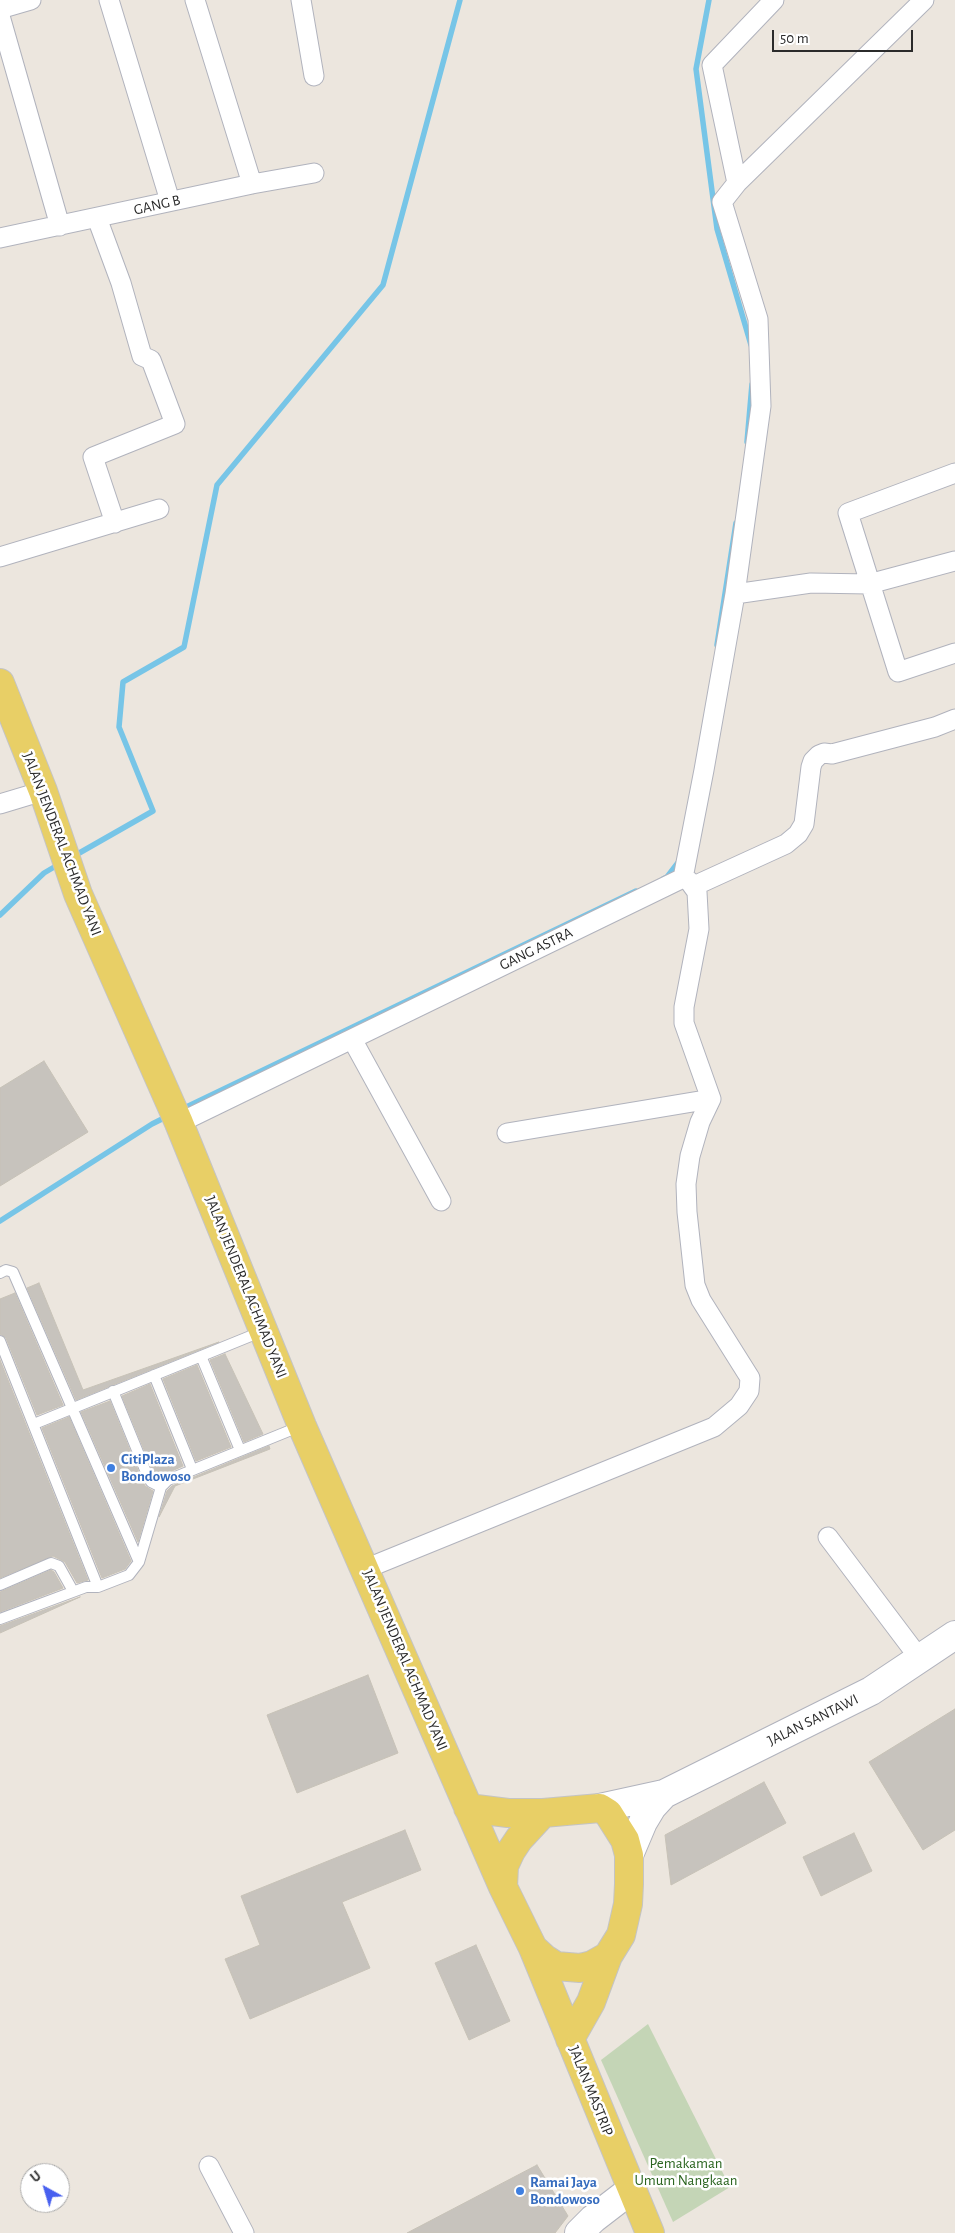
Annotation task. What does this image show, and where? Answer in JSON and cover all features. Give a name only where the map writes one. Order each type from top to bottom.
[{"type":"main road","name":"JALAN JENDERAL ACHMAD YANI","points":[[0,683],[42,792],[78,894],[173,1112],[302,1426],[503,1887]]},
{"type":"main road","name":"JALAN SANTAWI","points":[[600,1808],[664,1794],[871,1691],[955,1635]]},
{"type":"main road","name":"JALAN SANTAWI","points":[[629,1854],[642,1822],[664,1794]]},
{"type":"main road","points":[[468,1808],[508,1813],[544,1813],[600,1808],[608,1813],[625,1840],[629,1854],[628,1904],[621,1935],[608,1956],[592,2002],[570,2039]]},
{"type":"main road","points":[[544,1813],[518,1839],[511,1851],[504,1866],[503,1887],[533,1948],[556,1966],[567,1968],[592,1965],[608,1956]]},
{"type":"main road","name":"JALAN MASTRIP","points":[[533,1948],[650,2233]]},
{"type":"main road","points":[[579,2233],[593,2219],[632,2190]]},
{"type":"street","points":[[0,9],[32,0]]},
{"type":"street","points":[[109,0],[170,201]]},
{"type":"street","points":[[195,0],[252,184]]},
{"type":"street","points":[[301,0],[314,76]]},
{"type":"street","points":[[737,183],[712,65],[774,0]]},
{"type":"street","points":[[365,1569],[714,1426],[739,1406],[749,1391],[750,1378],[701,1300],[696,1285],[687,1212],[686,1184],[690,1156],[700,1122],[711,1099],[684,1023],[684,1006],[699,929],[697,892],[688,882],[704,770],[735,594],[761,406],[758,319],[722,202],[737,183],[924,0]]},
{"type":"street","points":[[0,16],[60,226]]},
{"type":"street","name":"GANG B","points":[[0,238],[252,184],[314,173]]},
{"type":"street","points":[[98,218],[121,283],[142,356],[151,360],[175,424],[93,457],[114,523]]},
{"type":"street","points":[[955,473],[848,513],[898,672],[955,653]]},
{"type":"street","points":[[0,556],[159,509]]},
{"type":"street","points":[[735,594],[811,583],[869,584],[955,561]]},
{"type":"street","name":"GANG ASTRA","points":[[173,1112],[352,1039],[688,882],[786,844],[798,834],[804,824],[811,767],[813,761],[819,756],[824,753],[832,754],[926,729],[955,719]]},
{"type":"street","points":[[0,804],[42,792]]},
{"type":"street","points":[[352,1039],[441,1201]]},
{"type":"street","points":[[507,1132],[711,1099]]},
{"type":"street","points":[[828,1537],[920,1659]]},
{"type":"street","points":[[209,2166],[244,2233]]},
{"type":"lane","points":[[0,1273],[6,1270],[13,1272],[138,1562]]},
{"type":"lane","points":[[34,1424],[264,1331]]},
{"type":"lane","points":[[0,1341],[98,1587]]},
{"type":"lane","points":[[201,1356],[240,1450]]},
{"type":"lane","points":[[154,1375],[192,1469]]},
{"type":"lane","points":[[113,1391],[148,1476],[151,1482],[161,1487]]},
{"type":"lane","points":[[0,1619],[73,1591],[86,1587],[98,1587],[129,1575],[138,1562],[161,1487],[168,1480],[302,1426]]},
{"type":"lane","points":[[0,1585],[54,1564],[59,1566],[73,1591]]},
{"type":"green space","name":"Pemakaman Umum Nangkaan","points":[[648,2024],[730,2187],[673,2222],[601,2060]]},
{"type":"building","points":[[44,1061],[88,1132],[0,1186],[0,1088]]},
{"type":"building","points":[[39,1283],[83,1390],[219,1342],[76,1400],[27,1288]]},
{"type":"building","points":[[15,1293],[63,1405],[37,1415],[6,1338],[0,1334],[0,1299]]},
{"type":"building","points":[[225,1354],[263,1434],[244,1442],[210,1360]]},
{"type":"building","points":[[0,1360],[88,1580],[77,1583],[65,1562],[53,1556],[0,1578]]},
{"type":"building","points":[[197,1365],[231,1447],[196,1461],[163,1379]]},
{"type":"building","points":[[150,1384],[183,1466],[165,1474],[160,1479],[154,1474],[122,1396]]},
{"type":"building","points":[[110,1401],[142,1480],[145,1486],[153,1491],[138,1542],[81,1412]]},
{"type":"building","points":[[69,1417],[131,1561],[125,1569],[102,1578],[42,1428]]},
{"type":"building","points":[[269,1446],[270,1449],[175,1486],[159,1517],[167,1491],[172,1486]]},
{"type":"building","points":[[51,1570],[63,1588],[0,1612],[0,1592]]},
{"type":"building","points":[[80,1597],[0,1633],[0,1626]]},
{"type":"building","points":[[368,1675],[398,1753],[297,1793],[267,1715]]},
{"type":"building","points":[[955,1709],[955,1830],[923,1850],[869,1762]]},
{"type":"building","points":[[764,1782],[786,1823],[671,1885],[665,1835]]},
{"type":"building","points":[[405,1830],[421,1870],[342,1902],[370,1968],[250,2019],[225,1959],[260,1945],[241,1896]]},
{"type":"building","points":[[854,1833],[872,1871],[821,1896],[803,1857]]},
{"type":"building","points":[[476,1945],[510,2021],[469,2040],[435,1963]]},
{"type":"building","name":"Ramai Jaya Bondowoso","points":[[537,2165],[568,2216],[555,2233],[407,2233]]},
{"type":"waterway","points":[[74,856],[153,811],[119,727],[123,682],[184,647],[217,485],[383,285],[460,0]]},
{"type":"waterway","points":[[709,0],[696,69],[717,229],[751,345]]},
{"type":"waterway","points":[[747,442],[752,384]]},
{"type":"waterway","points":[[717,645],[736,523]]},
{"type":"waterway","points":[[663,879],[667,877],[680,860]]},
{"type":"waterway","points":[[0,915],[44,873],[61,863]]},
{"type":"waterway","points":[[180,1110],[636,891]]},
{"type":"waterway","points":[[0,1221],[152,1124],[168,1116]]},
{"type":"place","name":"CitiPlaza Bondowoso","points":[[111,1468]]},
{"type":"place","name":"Ramai Jaya Bondowoso","points":[[520,2191]]}]
